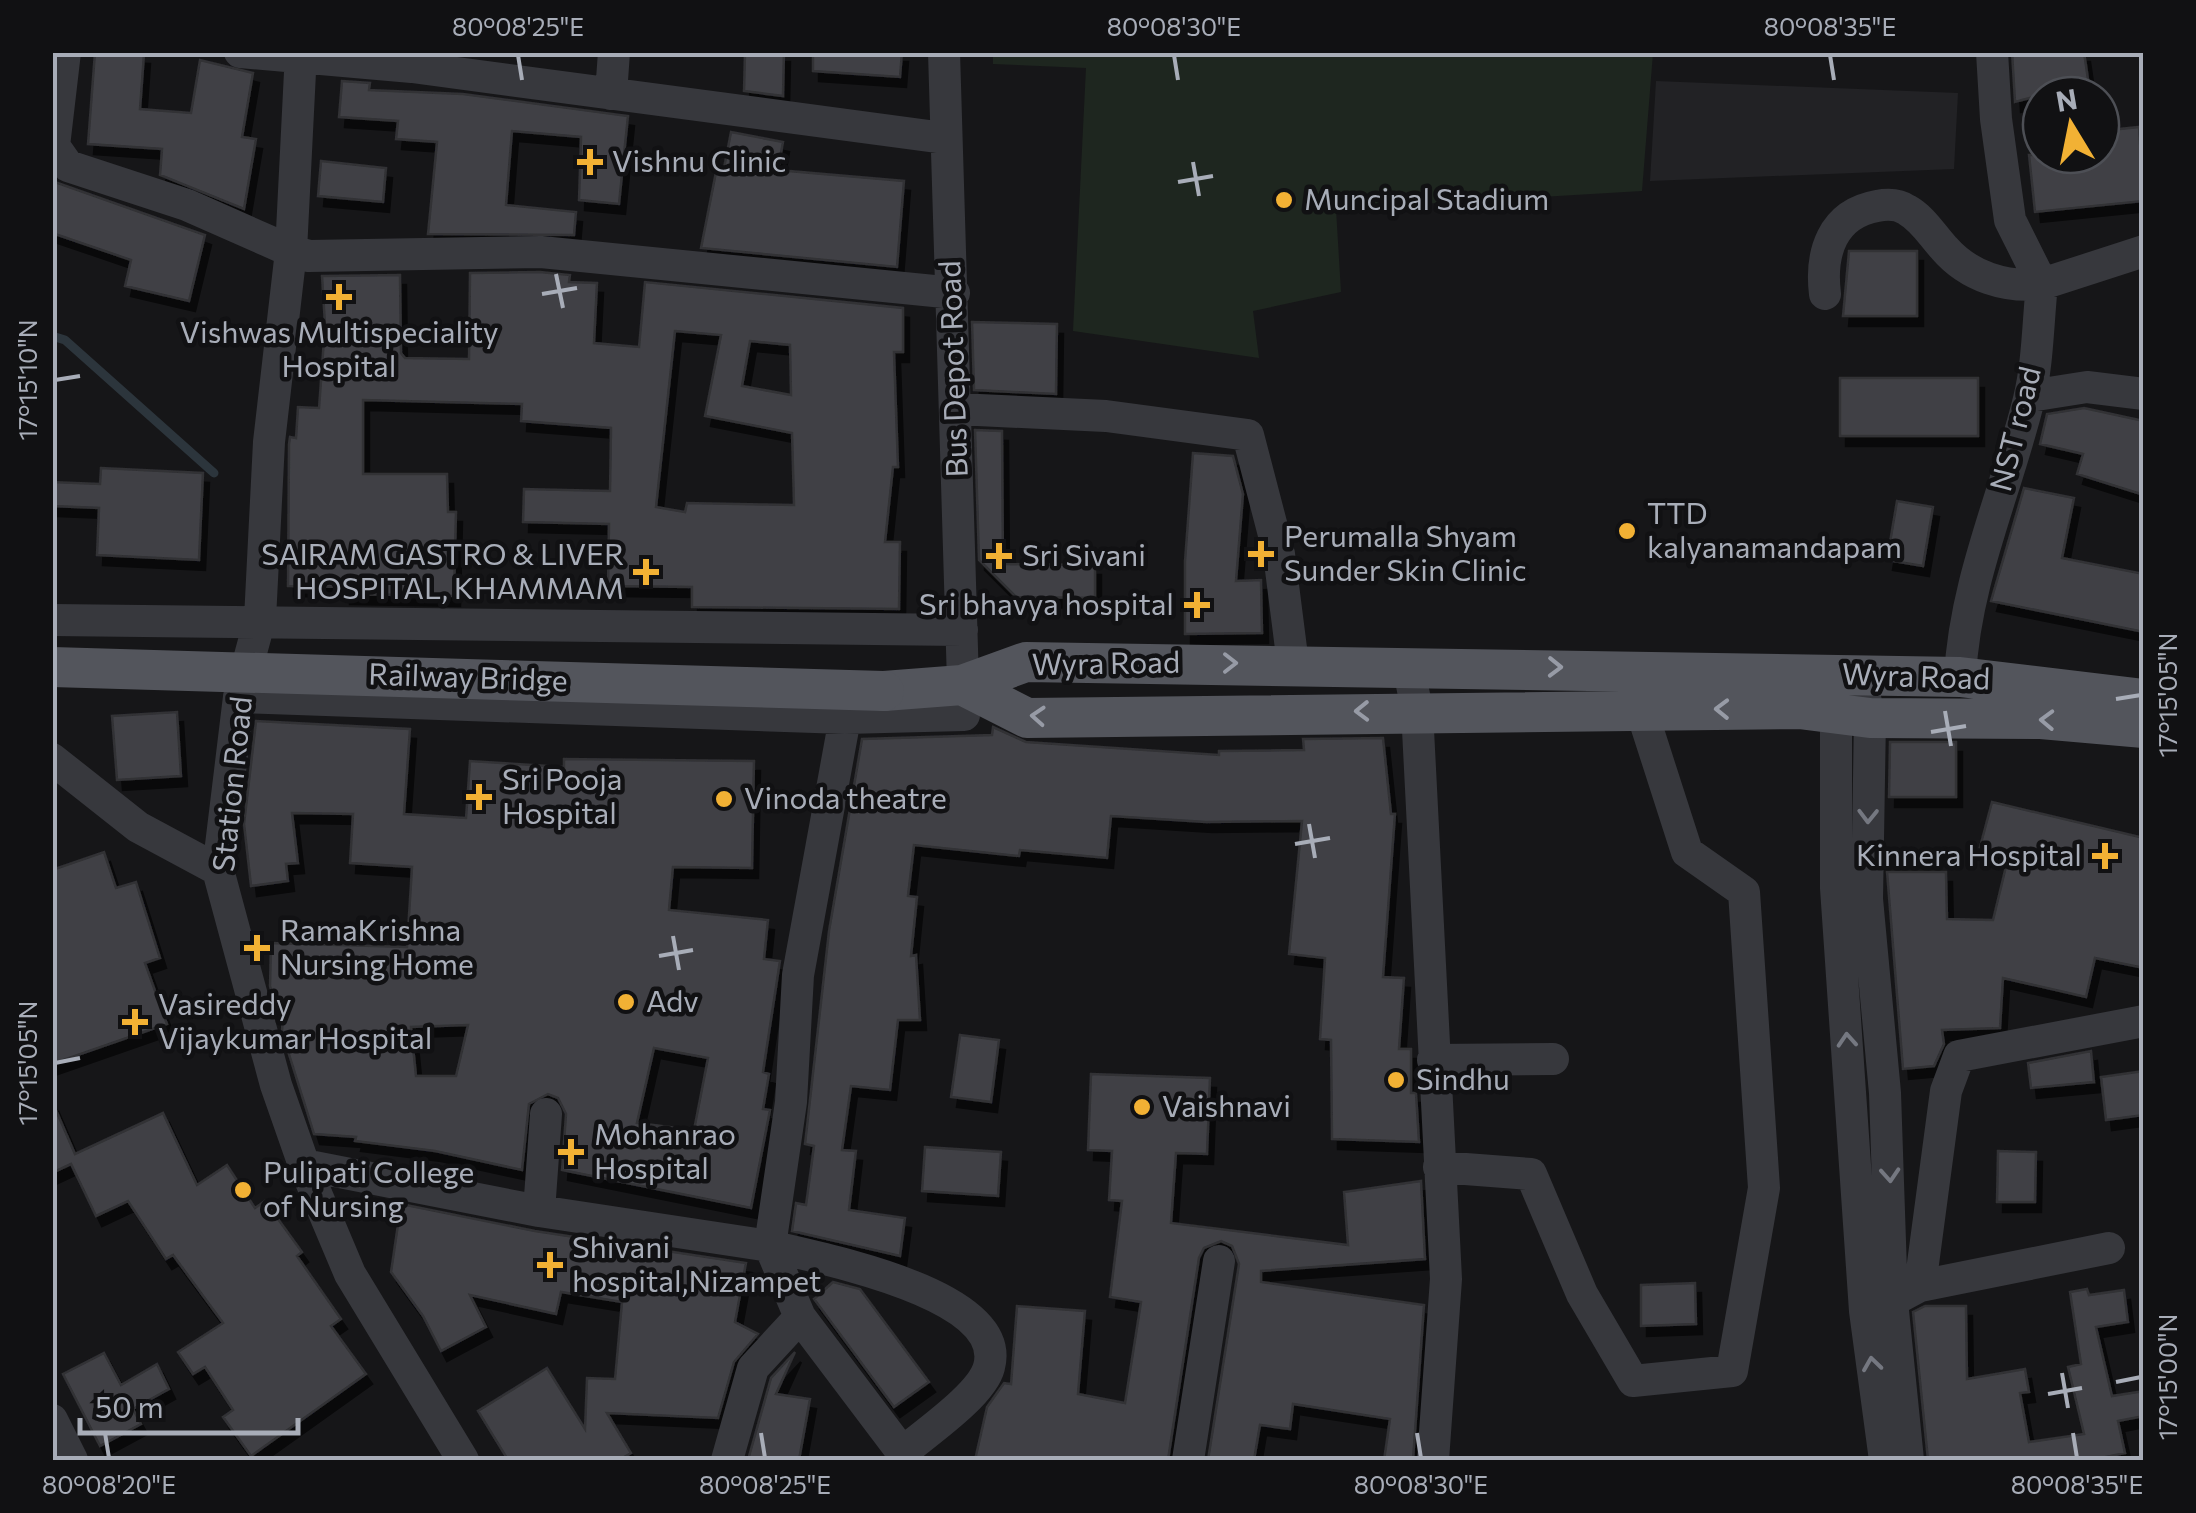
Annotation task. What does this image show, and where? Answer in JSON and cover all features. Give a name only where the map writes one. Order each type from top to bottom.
[{"type":"main road","name":"Wyra Road","points":[[962,685],[1026,662],[1408,664],[1851,695],[2144,728]]},
{"type":"main road","name":"Railway Bridge","points":[[52,666],[884,691],[962,685]]},
{"type":"main road","name":"Wyra Road","points":[[962,685],[1027,718],[1640,709],[1851,695],[1960,677],[2144,699]]},
{"type":"street","points":[[65,52],[54,146],[68,166],[188,205],[309,256],[541,252],[954,293]]},
{"type":"street","points":[[240,52],[412,67],[944,138]]},
{"type":"street","points":[[611,94],[614,52]]},
{"type":"street","name":"Bus Depot Road","points":[[944,52],[944,138],[954,293],[962,685]]},
{"type":"street","points":[[1992,52],[1996,119],[2010,220],[2042,284]]},
{"type":"street","name":"Station Road","points":[[300,56],[292,251],[269,442],[260,619],[239,697],[218,870],[276,1085],[304,1164],[350,1274],[463,1460]]},
{"type":"street","points":[[1825,294],[1825,256],[1841,223],[1864,208],[1886,204],[1904,207],[1924,222],[1953,258],[1980,275],[2018,286],[2042,284],[2144,251]]},
{"type":"street","name":"NST road","points":[[1960,677],[1962,636],[1976,572],[2030,396],[2042,284]]},
{"type":"street","points":[[2030,396],[2087,387],[2144,394]]},
{"type":"street","points":[[957,409],[1106,416],[1248,435],[1280,554],[1293,664]]},
{"type":"street","points":[[52,620],[260,619],[962,630]]},
{"type":"street","points":[[1408,664],[1417,710],[1446,1279],[1433,1460]]},
{"type":"street","points":[[239,697],[844,718],[964,715],[962,685]]},
{"type":"street","points":[[1851,695],[1887,1130],[1906,1294],[1908,1460]]},
{"type":"street","points":[[1851,695],[1836,888],[1865,1311],[1885,1460]]},
{"type":"street","points":[[1438,1168],[1531,1174],[1582,1294],[1632,1382],[1732,1371],[1764,1188],[1744,892],[1687,852],[1640,709]]},
{"type":"street","points":[[304,1164],[539,1211],[770,1246],[911,1283],[960,1311],[988,1340],[990,1366],[976,1388],[905,1457],[800,1317],[770,1246],[790,1102],[798,975],[844,718]]},
{"type":"street","points":[[52,759],[138,827],[218,870]]},
{"type":"street","points":[[1906,1294],[1946,1091],[1959,1056],[2144,1021]]},
{"type":"street","points":[[1433,1060],[1554,1059]]},
{"type":"street","points":[[539,1211],[546,1114]]},
{"type":"street","points":[[1906,1294],[2109,1248]]},
{"type":"street","points":[[1188,1460],[1219,1261]]},
{"type":"street","points":[[726,1460],[753,1368],[800,1317]]},
{"type":"street","points":[[52,1420],[72,1460]]},
{"type":"shaded area","name":"Muncipal Stadium","points":[[993,53],[1653,53],[1642,191],[1336,209],[1341,292],[1253,311],[1259,358],[1073,331],[1086,68],[993,64]]},
{"type":"shaded area","points":[[1656,81],[1958,93],[1954,169],[1650,181]]},
{"type":"building","points":[[95,52],[144,54],[140,109],[191,113],[200,60],[253,73],[242,137],[256,139],[244,209],[160,175],[162,149],[88,144]]},
{"type":"building","points":[[745,52],[784,52],[783,96],[744,91]]},
{"type":"building","points":[[813,52],[902,52],[900,77],[813,71]]},
{"type":"building","points":[[2012,52],[2084,52],[2087,75],[2021,75],[2021,100],[2015,102]]},
{"type":"building","points":[[342,81],[370,83],[369,90],[463,94],[628,116],[619,204],[579,200],[581,137],[512,131],[506,205],[576,212],[574,235],[428,234],[437,142],[396,139],[398,121],[339,117]]},
{"type":"building","points":[[2139,127],[2144,201],[2035,212],[2031,175],[2121,175],[2121,129]]},
{"type":"building","points":[[731,132],[783,142],[778,170],[904,181],[897,267],[701,248],[717,167],[724,168]]},
{"type":"building","points":[[321,161],[386,168],[383,202],[318,196]]},
{"type":"building","points":[[52,181],[205,235],[189,301],[125,286],[131,260],[52,233]]},
{"type":"building","points":[[1849,251],[1917,251],[1917,316],[1843,316]]},
{"type":"building","points":[[540,272],[570,275],[569,282],[597,283],[594,343],[639,347],[645,282],[903,308],[903,352],[894,352],[898,467],[893,467],[885,542],[900,542],[899,609],[692,607],[692,587],[608,586],[609,524],[523,522],[524,489],[610,491],[611,428],[521,421],[522,404],[363,400],[363,474],[447,474],[448,512],[456,512],[454,596],[344,594],[344,587],[288,586],[289,444],[290,437],[296,438],[298,407],[319,408],[325,325],[322,276],[400,275],[401,353],[405,358],[469,359],[470,273]],"holes":[[[675,331],[721,335],[705,416],[792,433],[794,505],[687,503],[685,512],[656,507]],[[750,341],[790,345],[791,395],[742,386]]]},
{"type":"building","points":[[972,322],[1057,324],[1056,394],[974,390]]},
{"type":"building","points":[[1840,378],[1978,378],[1978,436],[1840,436]]},
{"type":"building","points":[[2084,408],[2144,421],[2144,495],[2077,474],[2083,454],[2040,444],[2047,414]]},
{"type":"building","points":[[975,430],[1002,431],[1003,564],[1095,565],[1095,598],[1016,597],[979,560]]},
{"type":"building","points":[[1193,453],[1233,456],[1243,494],[1236,581],[1261,580],[1262,633],[1185,634],[1185,561]]},
{"type":"building","points":[[101,468],[203,473],[199,560],[97,555],[99,508],[52,506],[52,482],[100,484]]},
{"type":"building","points":[[2024,488],[2074,498],[2062,558],[2144,574],[2144,632],[1991,601]]},
{"type":"building","points":[[1897,501],[1933,507],[1923,566],[1887,560]]},
{"type":"building","points":[[177,712],[181,776],[117,780],[112,716]]},
{"type":"building","points":[[256,721],[410,729],[404,814],[466,818],[470,761],[564,767],[564,759],[754,761],[752,868],[673,867],[669,910],[768,920],[764,959],[780,961],[763,1072],[769,1074],[763,1109],[770,1110],[751,1208],[562,1170],[566,1114],[558,1098],[548,1094],[529,1104],[522,1170],[435,1151],[355,1141],[356,1137],[314,1134],[282,1032],[283,1008],[276,1008],[270,986],[271,943],[407,947],[412,867],[350,863],[353,814],[292,813],[298,863],[286,864],[288,881],[251,886],[244,824]],"holes":[[[468,1025],[456,1076],[416,1076],[411,1027]],[[654,1048],[708,1058],[694,1130],[637,1123]]]},
{"type":"building","points":[[993,727],[1026,742],[1219,755],[1219,751],[1304,750],[1303,739],[1383,738],[1391,814],[1395,814],[1383,977],[1404,978],[1399,1049],[1411,1049],[1411,1093],[1416,1093],[1419,1142],[1332,1139],[1331,1040],[1320,1039],[1325,958],[1289,954],[1302,821],[1206,822],[1111,816],[1107,858],[1020,850],[1019,856],[914,845],[908,896],[917,897],[911,956],[916,955],[920,1020],[898,1020],[890,1090],[851,1086],[842,1150],[856,1151],[849,1210],[905,1218],[900,1256],[792,1231],[796,1203],[806,1205],[814,1146],[805,1144],[829,931],[862,739],[992,735]]},
{"type":"building","points":[[1890,742],[1956,742],[1956,797],[1889,797]]},
{"type":"building","points":[[1992,802],[2144,838],[2144,968],[2095,958],[2086,997],[2003,978],[2000,1028],[1942,1030],[1944,1044],[1934,1066],[1903,1069],[1887,872],[1946,872],[1947,919],[1993,920],[2009,854],[1980,847]]},
{"type":"building","points":[[104,852],[116,888],[136,882],[160,958],[145,963],[167,1024],[52,1064],[52,870]]},
{"type":"building","points":[[960,1035],[999,1040],[991,1102],[951,1097]]},
{"type":"building","points":[[2091,1051],[2094,1082],[2031,1088],[2028,1063]]},
{"type":"building","points":[[2144,1071],[2144,1115],[2106,1120],[2101,1077]]},
{"type":"building","points":[[1091,1074],[1210,1078],[1207,1154],[1176,1153],[1171,1223],[1348,1245],[1344,1192],[1421,1181],[1425,1259],[1261,1271],[1261,1282],[1424,1305],[1413,1460],[1384,1460],[1390,1419],[1293,1404],[1290,1429],[1260,1425],[1254,1460],[1208,1460],[1239,1264],[1232,1246],[1221,1241],[1204,1248],[1199,1258],[1168,1460],[975,1460],[987,1407],[1004,1383],[1011,1384],[1017,1306],[1085,1311],[1078,1394],[1125,1403],[1141,1302],[1110,1297],[1122,1201],[1109,1200],[1112,1151],[1088,1150]]},
{"type":"building","points":[[52,1101],[75,1154],[163,1113],[197,1185],[227,1165],[255,1208],[265,1201],[302,1252],[297,1256],[341,1319],[331,1326],[366,1374],[251,1456],[223,1417],[233,1410],[205,1367],[193,1374],[178,1352],[223,1323],[173,1255],[166,1259],[128,1201],[96,1216],[71,1164],[52,1173]]},
{"type":"building","points":[[925,1147],[1001,1152],[998,1196],[922,1191]]},
{"type":"building","points":[[1998,1151],[2036,1152],[2035,1202],[1997,1202]]},
{"type":"building","points":[[401,1204],[535,1231],[746,1263],[735,1322],[758,1334],[734,1362],[718,1418],[607,1413],[631,1453],[619,1460],[508,1460],[478,1411],[547,1368],[585,1429],[587,1378],[615,1379],[622,1302],[561,1292],[556,1314],[470,1295],[486,1327],[441,1351],[423,1316],[391,1272]]},
{"type":"building","points":[[833,1282],[860,1289],[929,1382],[894,1407],[814,1299]]},
{"type":"building","points":[[1695,1283],[1696,1324],[1641,1326],[1641,1285]]},
{"type":"building","points":[[2087,1289],[2089,1295],[2124,1290],[2128,1322],[2096,1327],[2112,1396],[2144,1391],[2144,1416],[2118,1421],[2125,1453],[2092,1460],[1928,1460],[1913,1312],[1925,1306],[1966,1306],[1967,1379],[2025,1369],[2029,1392],[2020,1393],[2029,1442],[2084,1434],[2068,1367],[2081,1364],[2070,1292]]},
{"type":"building","points":[[795,1352],[776,1394],[810,1399],[799,1460],[748,1460],[771,1378]]},
{"type":"building","points":[[104,1353],[121,1385],[157,1364],[169,1389],[133,1409],[141,1424],[100,1446],[63,1374]]},
{"type":"waterway","points":[[52,336],[65,340],[214,473]]},
{"type":"place","name":"Vishnu Clinic","points":[[590,162]]},
{"type":"place","name":"Muncipal Stadium","points":[[1284,200]]},
{"type":"place","name":"Vishwas Multispeciality Hospital","points":[[339,297]]},
{"type":"place","name":"TTD kalyanamandapam","points":[[1627,531]]},
{"type":"place","name":"Perumalla Shyam Sunder Skin Clinic","points":[[1261,554]]},
{"type":"place","name":"Sri Sivani","points":[[999,556]]},
{"type":"place","name":"SAIRAM GASTRO & LIVER HOSPITAL, KHAMMAM","points":[[646,572]]},
{"type":"place","name":"Sri bhavya hospital","points":[[1197,605]]},
{"type":"place","name":"Sri Pooja Hospital","points":[[479,797]]},
{"type":"place","name":"Vinoda theatre","points":[[724,799]]},
{"type":"place","name":"Kinnera Hospital","points":[[2105,856]]},
{"type":"place","name":"RamaKrishna Nursing Home","points":[[257,948]]},
{"type":"place","name":"Adv","points":[[626,1002]]},
{"type":"place","name":"Vasireddy Vijaykumar Hospital","points":[[135,1022]]},
{"type":"place","name":"Sindhu","points":[[1396,1080]]},
{"type":"place","name":"Vaishnavi","points":[[1142,1107]]},
{"type":"place","name":"Mohanrao Hospital","points":[[571,1152]]},
{"type":"place","name":"Pulipati College of Nursing","points":[[243,1190]]},
{"type":"place","name":"Shivani hospital,Nizampet","points":[[550,1265]]}]
